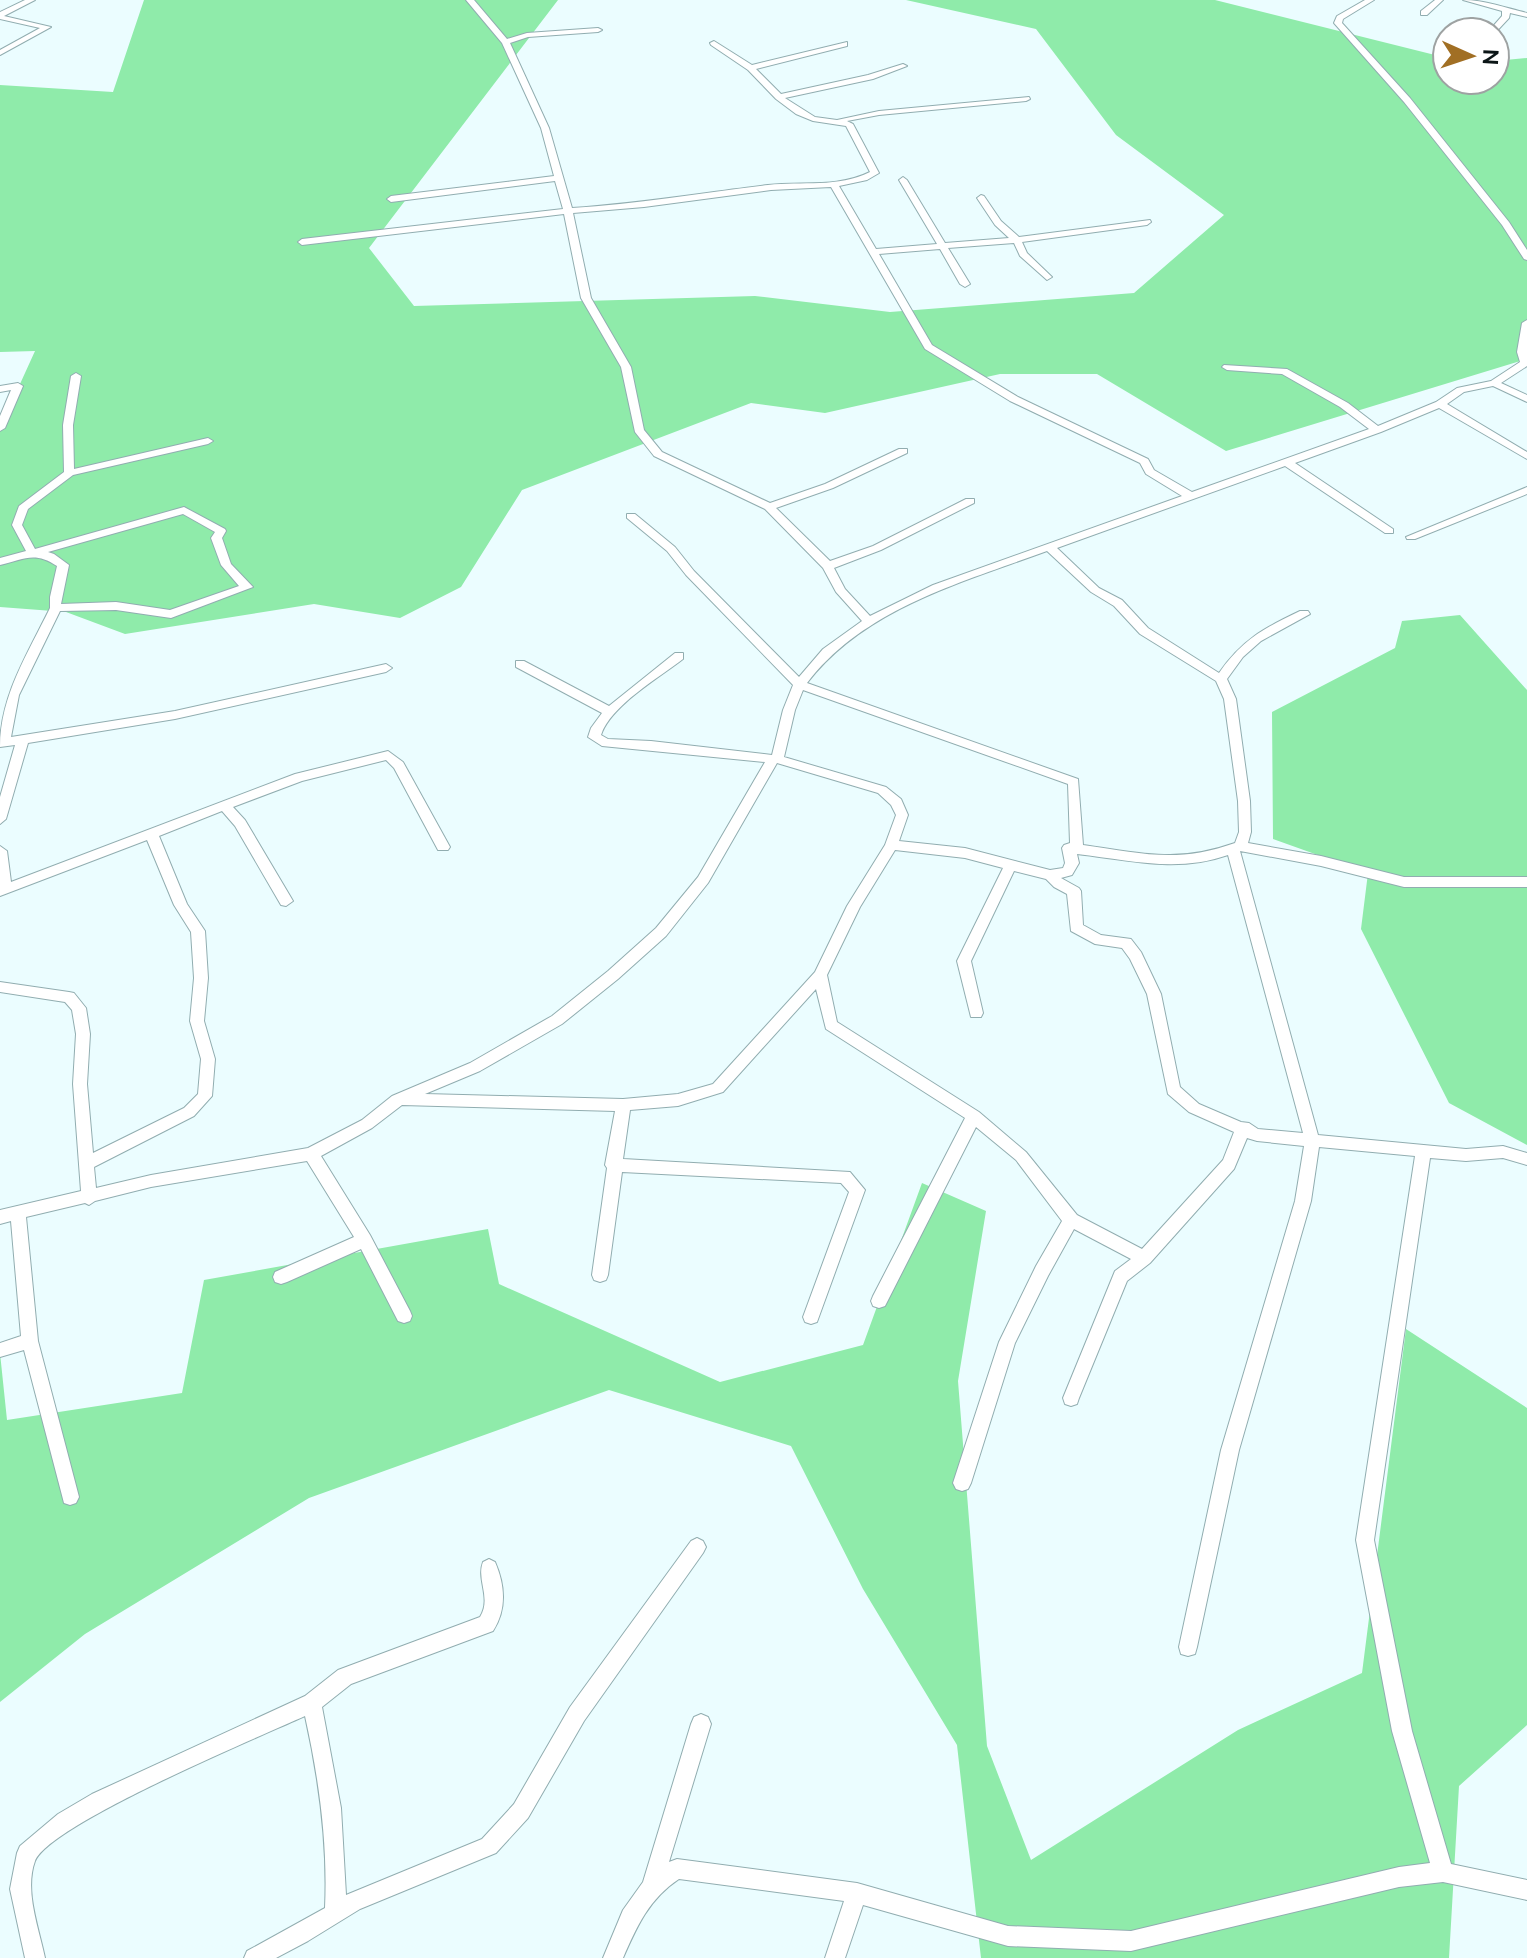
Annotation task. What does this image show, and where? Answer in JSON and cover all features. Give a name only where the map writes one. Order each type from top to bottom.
[{"type":"street","points":[[0,16],[31,0]]},
{"type":"street","points":[[470,0],[506,42],[545,128],[568,211],[586,298],[626,367],[639,430],[658,454],[769,507],[828,566],[840,590],[868,621]]},
{"type":"street","points":[[1370,0],[1340,18],[1338,23],[1407,100],[1506,224],[1527,257]]},
{"type":"street","points":[[1424,13],[1439,0]]},
{"type":"street","points":[[1467,0],[1527,15]]},
{"type":"street","points":[[1506,9],[1506,16]]},
{"type":"street","points":[[0,16],[47,27],[0,53]]},
{"type":"street","points":[[506,42],[527,35],[598,30]]},
{"type":"street","points":[[302,242],[833,183],[867,178],[875,173],[849,124],[813,119],[779,97],[751,68],[714,43]]},
{"type":"street","points":[[751,68],[844,44]]},
{"type":"street","points":[[779,97],[870,77],[903,66]]},
{"type":"street","points":[[840,121],[879,113],[1026,99]]},
{"type":"street","points":[[391,199],[558,178]]},
{"type":"street","points":[[903,180],[965,284]]},
{"type":"street","points":[[833,183],[928,347],[1014,399],[1144,461],[1150,472],[1192,497]]},
{"type":"street","points":[[981,198],[998,223],[1017,240],[1023,254],[1047,277]]},
{"type":"street","points":[[874,252],[1017,240],[1147,222]]},
{"type":"street","points":[[0,1217],[151,1181],[311,1154],[367,1124],[397,1100],[489,1060],[557,1020],[661,932],[703,880],[775,759],[799,684],[815,666],[868,621],[937,587],[1377,430],[1440,404],[1461,390],[1494,383],[1526,364],[1522,352],[1527,323]]},
{"type":"street","points":[[1227,367],[1284,371],[1344,405],[1377,430]]},
{"type":"street","points":[[69,473],[68,425],[76,376]]},
{"type":"street","points":[[1494,383],[1527,399]]},
{"type":"street","points":[[0,389],[18,386],[0,428]]},
{"type":"street","points":[[1440,404],[1527,456]]},
{"type":"street","points":[[31,551],[17,521],[23,508],[69,473],[208,441]]},
{"type":"street","points":[[769,507],[829,486],[903,451]]},
{"type":"street","points":[[1286,462],[1389,531]]},
{"type":"street","points":[[1411,537],[1527,490]]},
{"type":"street","points":[[828,566],[877,548],[970,501]]},
{"type":"street","points":[[0,562],[184,510],[221,531],[216,538],[224,561],[247,587],[171,614],[116,606],[56,608]]},
{"type":"street","points":[[631,516],[671,549],[799,684],[1074,782],[1077,849]]},
{"type":"street","points":[[1049,547],[1095,590],[1118,603],[1144,631],[1221,679],[1230,699],[1243,786],[1245,832],[1236,848],[1312,1140],[1303,1201],[1230,1450],[1188,1647]]},
{"type":"street","points":[[31,551],[50,556],[63,565],[63,579],[55,595],[56,608],[13,695],[2,743],[199,710],[386,668]]},
{"type":"street","points":[[1221,679],[1239,651],[1256,636],[1304,614]]},
{"type":"street","points":[[397,1100],[623,1105],[678,1100],[718,1088],[820,975],[854,906],[891,845],[902,815],[896,802],[882,790],[775,759],[606,743],[594,737],[594,730],[610,712],[679,656]]},
{"type":"street","points":[[520,664],[610,712]]},
{"type":"street","points":[[0,819],[20,759],[22,742]]},
{"type":"street","points":[[0,851],[2,890],[299,777],[388,755],[399,765],[443,847]]},
{"type":"street","points":[[224,805],[240,823],[286,901]]},
{"type":"street","points":[[88,1163],[189,1112],[205,1096],[208,1059],[197,1021],[201,978],[198,931],[181,905],[152,835]]},
{"type":"street","points":[[891,845],[965,853],[1050,875],[1067,872],[1072,863],[1069,848],[1168,864],[1188,863],[1236,848],[1321,861],[1404,882],[1527,882]]},
{"type":"street","points":[[976,1013],[964,961],[1010,866]]},
{"type":"street","points":[[1050,875],[1059,884],[1074,891],[1076,927],[1085,935],[1104,943],[1126,943],[1136,956],[1154,994],[1173,1090],[1194,1108],[1257,1135],[1466,1155],[1503,1152],[1527,1159]]},
{"type":"street","points":[[820,975],[831,1025],[974,1116],[1021,1156],[1071,1220],[1144,1258]]},
{"type":"street","points":[[0,987],[69,997],[79,1008],[83,1034],[80,1084],[89,1198]]},
{"type":"street","points":[[600,1275],[623,1105]]},
{"type":"street","points":[[879,1301],[974,1116]]},
{"type":"street","points":[[1071,1398],[1121,1276],[1144,1258],[1229,1164],[1244,1127]]},
{"type":"street","points":[[1423,1151],[1365,1540],[1402,1731],[1443,1872]]},
{"type":"street","points":[[311,1154],[364,1240],[404,1316]]},
{"type":"street","points":[[613,1165],[845,1177],[857,1190],[811,1317]]},
{"type":"street","points":[[18,1213],[30,1341],[70,1497]]},
{"type":"street","points":[[962,1483],[1007,1342],[1071,1220]]},
{"type":"street","points":[[281,1277],[364,1240]]},
{"type":"street","points":[[0,1350],[30,1341]]},
{"type":"street","points":[[254,1958],[353,1902],[489,1846],[521,1811],[577,1714],[697,1547]]},
{"type":"street","points":[[35,1958],[20,1889],[27,1853],[40,1839],[99,1801],[312,1703],[345,1677],[486,1624],[495,1612],[489,1568]]},
{"type":"street","points":[[312,1703],[327,1782],[335,1856],[335,1913]]},
{"type":"street","points":[[653,1883],[701,1724]]},
{"type":"street","points":[[613,1958],[634,1907],[653,1883],[677,1869],[857,1893],[1008,1936],[1131,1941],[1399,1877],[1443,1872],[1527,1890]]},
{"type":"street","points":[[835,1958],[857,1893]]},
{"type":"green space","points":[[144,0],[558,0],[369,248],[414,306],[755,296],[890,312],[1134,293],[1224,215],[1116,135],[1036,29],[906,0],[1215,0],[1431,54],[1431,96],[1511,96],[1511,60],[1527,58],[1527,359],[1226,451],[1097,374],[1000,374],[825,413],[751,403],[522,490],[461,587],[400,618],[314,604],[125,634],[66,612],[0,607],[0,428],[35,351],[0,352],[0,85],[113,92]]},
{"type":"green space","points":[[1460,615],[1527,690],[1527,1145],[1449,1103],[1361,929],[1368,873],[1273,839],[1272,712],[1395,648],[1402,621]]},
{"type":"green space","points":[[922,1183],[986,1211],[958,1381],[987,1746],[1031,1860],[1238,1730],[1362,1673],[1406,1329],[1527,1408],[1527,1725],[1459,1786],[1449,1958],[981,1958],[957,1745],[863,1589],[791,1446],[609,1390],[309,1498],[85,1634],[0,1702],[0,1353],[7,1420],[182,1393],[204,1280],[488,1229],[499,1284],[720,1382],[863,1345]]}]
